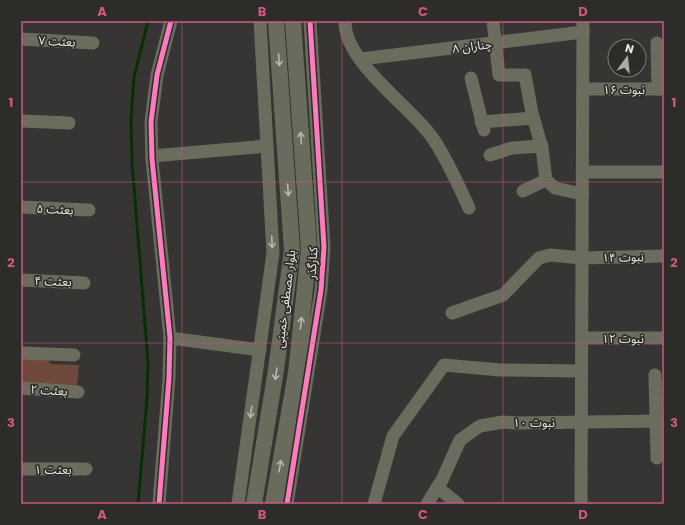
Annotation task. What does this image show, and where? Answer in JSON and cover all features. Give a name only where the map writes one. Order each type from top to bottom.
[{"type":"main road","name":"بلوار مصطفی خمینی","points":[[254,504],[276,370],[292,250],[276,21]]},
{"type":"main road","name":"بلوار مصطفی خمینی","points":[[273,504],[296,373],[309,249],[293,21]]},
{"type":"street","points":[[159,504],[169,378],[170,338],[152,156],[151,122],[157,75],[170,21]]},
{"type":"street","points":[[238,504],[273,254],[260,21]]},
{"type":"street","name":"کنارگذر","points":[[287,504],[321,290],[324,247],[310,21]]},
{"type":"street","points":[[345,21],[351,43],[371,74],[431,136],[444,157],[469,208]]},
{"type":"street","points":[[493,21],[499,75],[526,75],[534,118],[542,146],[546,180],[555,188],[582,194]]},
{"type":"street","points":[[581,504],[583,26]]},
{"type":"street","name":"چناران ۸","points":[[361,59],[496,43],[583,26]]},
{"type":"street","name":"بعثت ۷","points":[[21,39],[93,43]]},
{"type":"street","points":[[657,43],[661,89]]},
{"type":"street","points":[[471,78],[483,126],[534,118]]},
{"type":"street","name":"نبوت ۱۶","points":[[583,89],[661,89]]},
{"type":"street","points":[[21,121],[69,123]]},
{"type":"street","points":[[152,156],[267,146]]},
{"type":"street","points":[[490,155],[512,148],[542,146]]},
{"type":"street","points":[[582,172],[664,172]]},
{"type":"street","points":[[523,190],[546,180]]},
{"type":"street","name":"بعثت ۵","points":[[21,207],[89,210]]},
{"type":"street","name":"نبوت ۱۴","points":[[452,313],[503,295],[539,258],[550,255],[582,258],[664,256]]},
{"type":"street","name":"بعثت ۴","points":[[21,280],[84,283]]},
{"type":"street","points":[[170,338],[260,350]]},
{"type":"street","name":"نبوت ۱۲","points":[[582,338],[664,338]]},
{"type":"street","points":[[21,352],[74,354]]},
{"type":"street","points":[[374,504],[393,436],[444,365],[500,370],[581,371]]},
{"type":"street","points":[[655,375],[660,421],[657,458]]},
{"type":"street","name":"بعثت ۲","points":[[21,388],[78,392]]},
{"type":"street","name":"نبوت ۱۰","points":[[427,504],[460,440],[480,426],[503,422],[660,421]]},
{"type":"street","name":"بعثت ۱","points":[[21,469],[86,470]]},
{"type":"street","points":[[437,487],[458,504]]},
{"type":"shaded area","points":[[21,358],[47,359],[51,364],[79,365],[77,387],[21,384]]},
{"type":"waterway","points":[[138,504],[147,399],[148,362],[132,162],[131,119],[134,77],[148,21]]},
{"type":"cycle path","points":[[159,504],[169,378],[170,338],[152,159],[151,122],[157,75],[171,21]]},
{"type":"cycle path","points":[[287,504],[321,290],[324,247],[310,21]]}]
